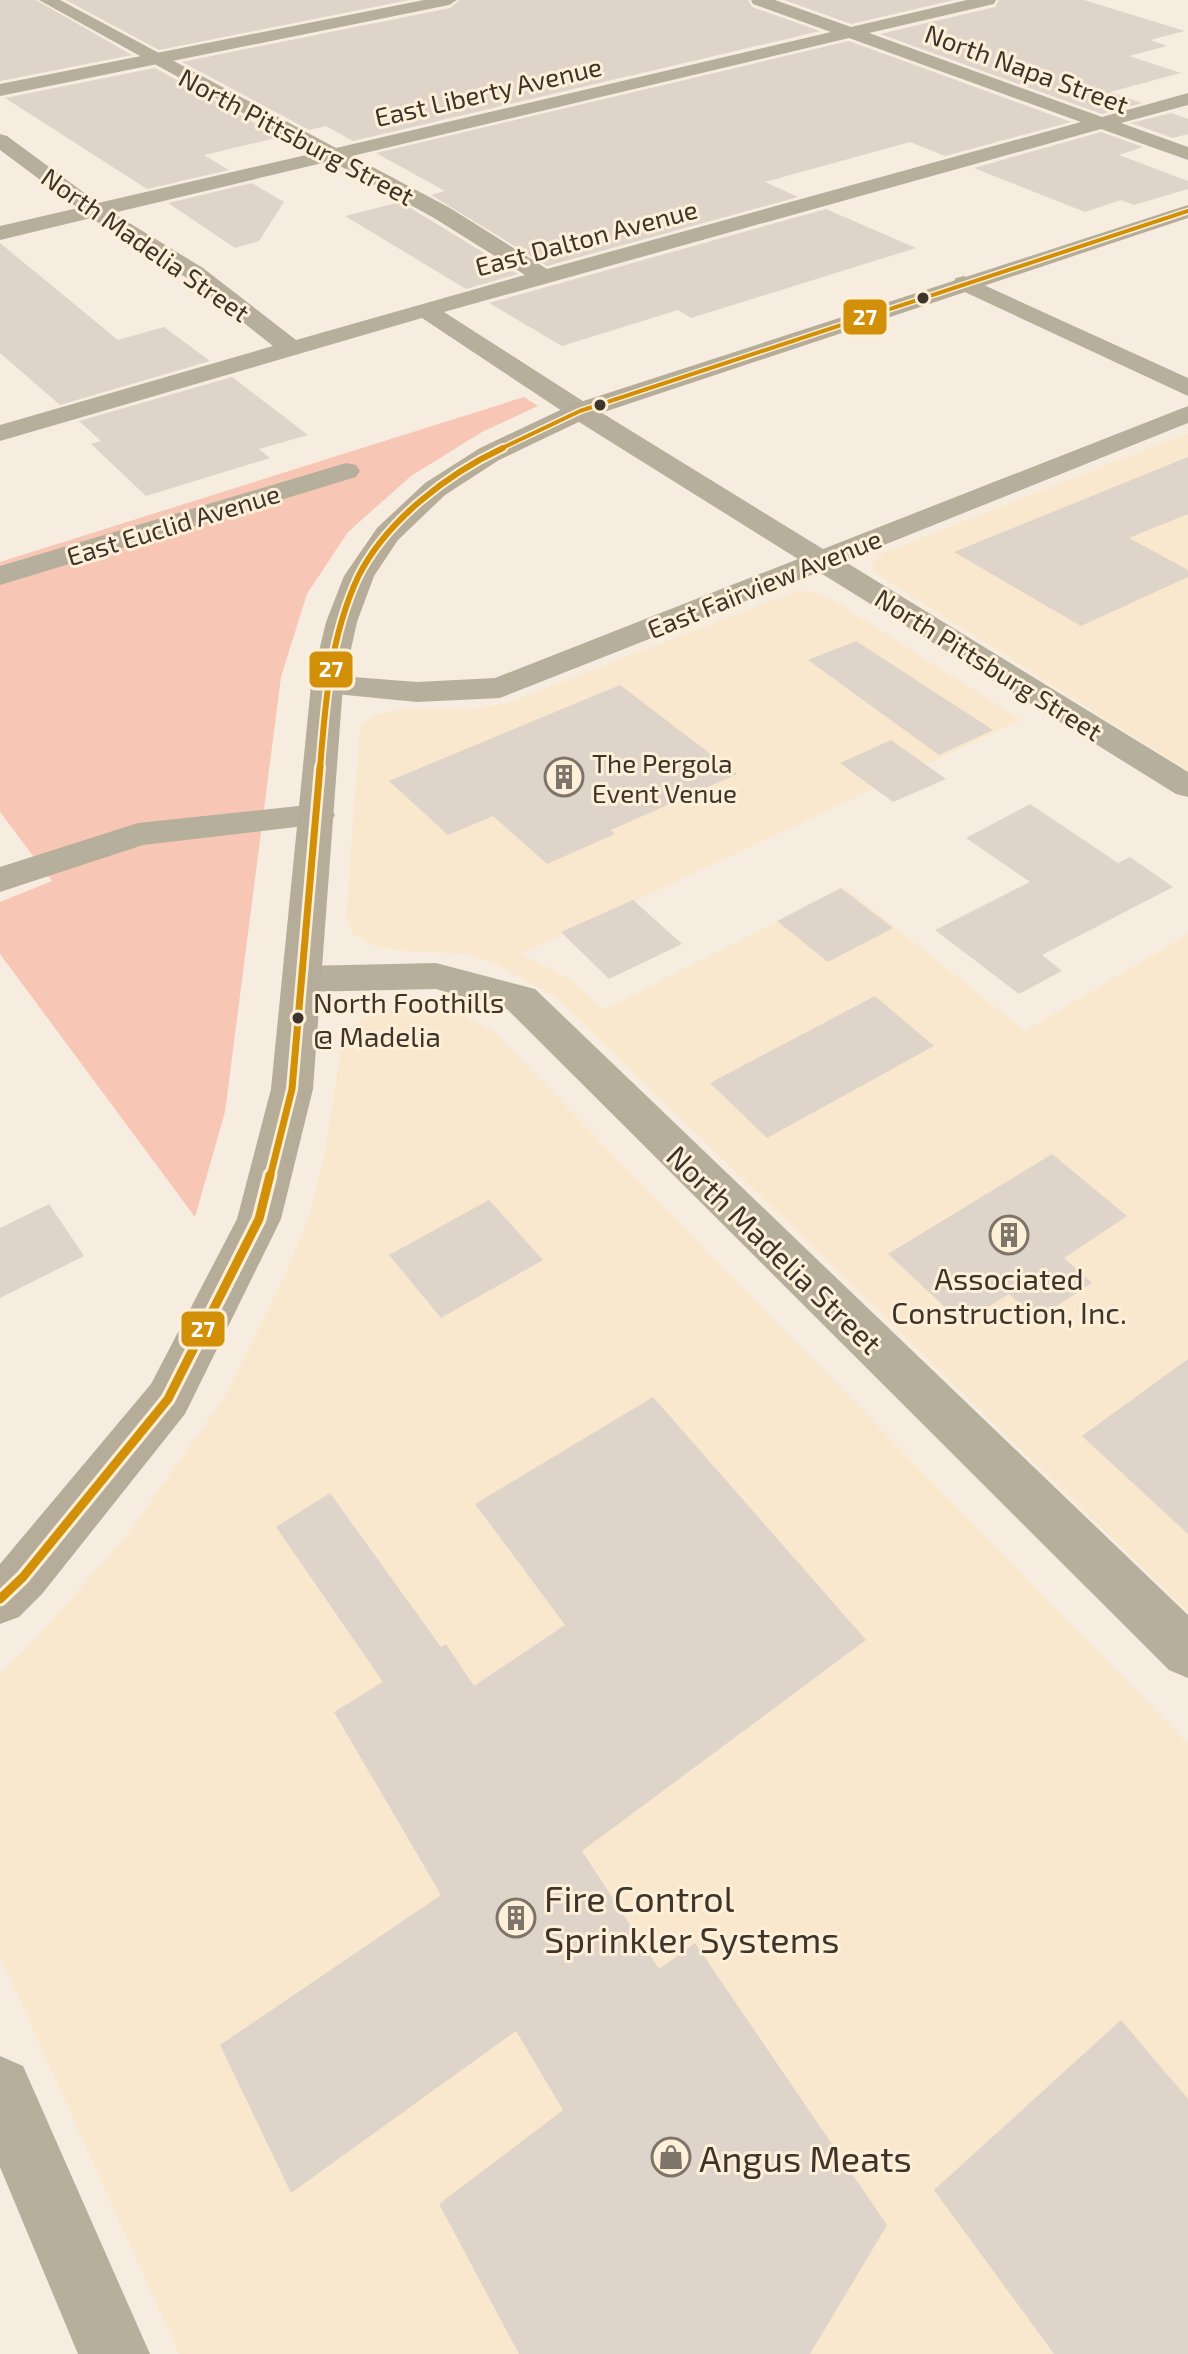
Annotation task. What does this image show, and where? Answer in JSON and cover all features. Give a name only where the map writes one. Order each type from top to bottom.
[{"type":"main road","points":[[0,1599],[23,1577],[168,1399],[259,1219],[292,1089],[327,685],[340,626],[366,563],[428,492],[495,448],[580,411],[1188,211]]},
{"type":"street","name":"North Pittsburg Street","points":[[47,0],[442,213],[544,277]]},
{"type":"street","points":[[0,90],[449,0]]},
{"type":"street","name":"North Napa Street","points":[[759,0],[1188,154]]},
{"type":"street","name":"East Liberty Avenue","points":[[0,233],[988,0]]},
{"type":"street","name":"East Dalton Avenue","points":[[0,433],[425,310],[1188,99]]},
{"type":"street","name":"North Madelia Street","points":[[0,140],[95,211],[195,273],[292,349]]},
{"type":"street","points":[[964,283],[1188,388]]},
{"type":"street","name":"North Pittsburg Street","points":[[425,310],[580,411],[1188,787]]},
{"type":"street","name":"East Fairview Avenue","points":[[327,685],[417,692],[500,688],[1188,414]]},
{"type":"street","name":"East Euclid Avenue","points":[[0,576],[346,471]]},
{"type":"street","points":[[1,879],[138,834],[317,815]]},
{"type":"street","name":"North Madelia Street","points":[[303,979],[436,976],[521,999],[1188,1652]]},
{"type":"street","points":[[0,2089],[114,2354]]},
{"type":"shaded area","points":[[524,397],[538,406],[482,432],[411,476],[348,532],[307,594],[281,677],[225,1112],[195,1217],[0,954],[0,902],[52,881],[0,812],[0,562]]},
{"type":"shaded area","points":[[1188,433],[1188,771],[873,572],[871,565],[883,553]]},
{"type":"shaded area","points":[[796,591],[810,591],[833,600],[1021,720],[521,954],[572,980],[603,1010],[845,887],[1025,1031],[1188,934],[1188,1612],[556,997],[494,963],[466,954],[374,946],[353,934],[346,918],[360,725],[373,716],[403,709],[469,709],[508,703]]},
{"type":"shaded area","points":[[406,1006],[457,1011],[493,1031],[1188,1744],[1188,2354],[179,2354],[0,1956],[0,1674],[32,1643],[127,1535],[225,1396],[284,1277],[310,1214],[323,1162],[343,1037],[362,1019]]},
{"type":"building","points":[[0,0],[36,0],[132,55],[0,81]]},
{"type":"building","points":[[66,0],[409,0],[159,50]]},
{"type":"building","points":[[460,0],[748,0],[752,7],[820,31],[353,141],[326,126],[309,130],[182,62],[450,8]]},
{"type":"building","points":[[784,0],[954,0],[851,24]]},
{"type":"building","points":[[999,0],[1084,0],[1185,31],[1150,40],[1167,46],[1129,56],[1181,73],[1110,92],[1142,103],[1102,114],[880,34],[995,7]]},
{"type":"building","points":[[849,41],[1071,122],[945,156],[910,142],[765,182],[798,197],[547,266],[431,195],[445,191],[376,153]]},
{"type":"building","points":[[155,68],[280,137],[204,155],[229,170],[147,189],[5,98]]},
{"type":"building","points":[[1171,113],[1188,119],[1188,134],[1173,138],[1131,123]]},
{"type":"building","points":[[1101,132],[1143,147],[1119,155],[1188,181],[1188,189],[1134,205],[1121,200],[1085,212],[974,168]]},
{"type":"building","points":[[252,183],[284,202],[259,241],[235,248],[168,203]]},
{"type":"building","points":[[400,202],[518,274],[466,289],[345,216]]},
{"type":"building","points":[[826,209],[916,248],[691,318],[678,310],[562,346],[489,303]]},
{"type":"building","points":[[0,243],[118,340],[164,327],[210,361],[60,405],[0,353]]},
{"type":"building","points":[[232,377],[308,435],[259,449],[270,458],[146,496],[91,444],[101,441],[79,421]]},
{"type":"building","points":[[1188,457],[1188,514],[1129,538],[1188,570],[1188,577],[1081,626],[954,552]]},
{"type":"building","points":[[856,641],[993,730],[939,755],[808,660]]},
{"type":"building","name":"The Pergola Event Venue","points":[[620,685],[737,774],[611,830],[615,834],[547,864],[493,816],[448,835],[389,781]]},
{"type":"building","points":[[891,740],[946,779],[893,802],[840,763]]},
{"type":"building","points":[[1030,804],[1118,863],[1130,857],[1173,887],[1042,955],[1062,971],[1019,994],[935,930],[1030,882],[966,838]]},
{"type":"building","points":[[841,888],[893,928],[828,962],[777,921]]},
{"type":"building","points":[[633,900],[682,944],[609,979],[561,932]]},
{"type":"building","points":[[875,996],[934,1046],[767,1138],[710,1083]]},
{"type":"building","name":"Associated Construction, Inc.","points":[[1052,1154],[1127,1216],[1064,1258],[1092,1283],[1037,1319],[1009,1294],[962,1323],[888,1254]]},
{"type":"building","points":[[489,1200],[543,1260],[441,1318],[389,1255]]},
{"type":"building","points":[[49,1204],[84,1256],[0,1298],[0,1228]]},
{"type":"building","points":[[1188,1359],[1188,1534],[1082,1436]]},
{"type":"building","points":[[653,1397],[866,1640],[582,1851],[659,1969],[695,1943],[887,2225],[810,2354],[519,2354],[439,2204],[563,2110],[516,2031],[291,2193],[220,2045],[441,1895],[334,1712],[383,1682],[276,1527],[330,1493],[441,1647],[446,1644],[474,1686],[565,1625],[475,1504]]},
{"type":"building","points":[[1121,2020],[1188,2099],[1188,2354],[1054,2354],[934,2190]]},
{"type":"transit line","name":"27","points":[[0,1599],[23,1577],[168,1399],[259,1219],[292,1089],[327,685],[342,622],[359,576],[388,534],[435,489],[489,454],[580,411],[1188,211]]},
{"type":"place","name":"The Pergola Event Venue","points":[[564,777]]},
{"type":"place","name":"North Foothills @ Madelia","points":[[298,1018]]},
{"type":"place","name":"Associated Construction, Inc.","points":[[1009,1235]]},
{"type":"place","name":"Fire Control Sprinkler Systems","points":[[516,1918]]},
{"type":"place","name":"Angus Meats","points":[[671,2157]]}]
